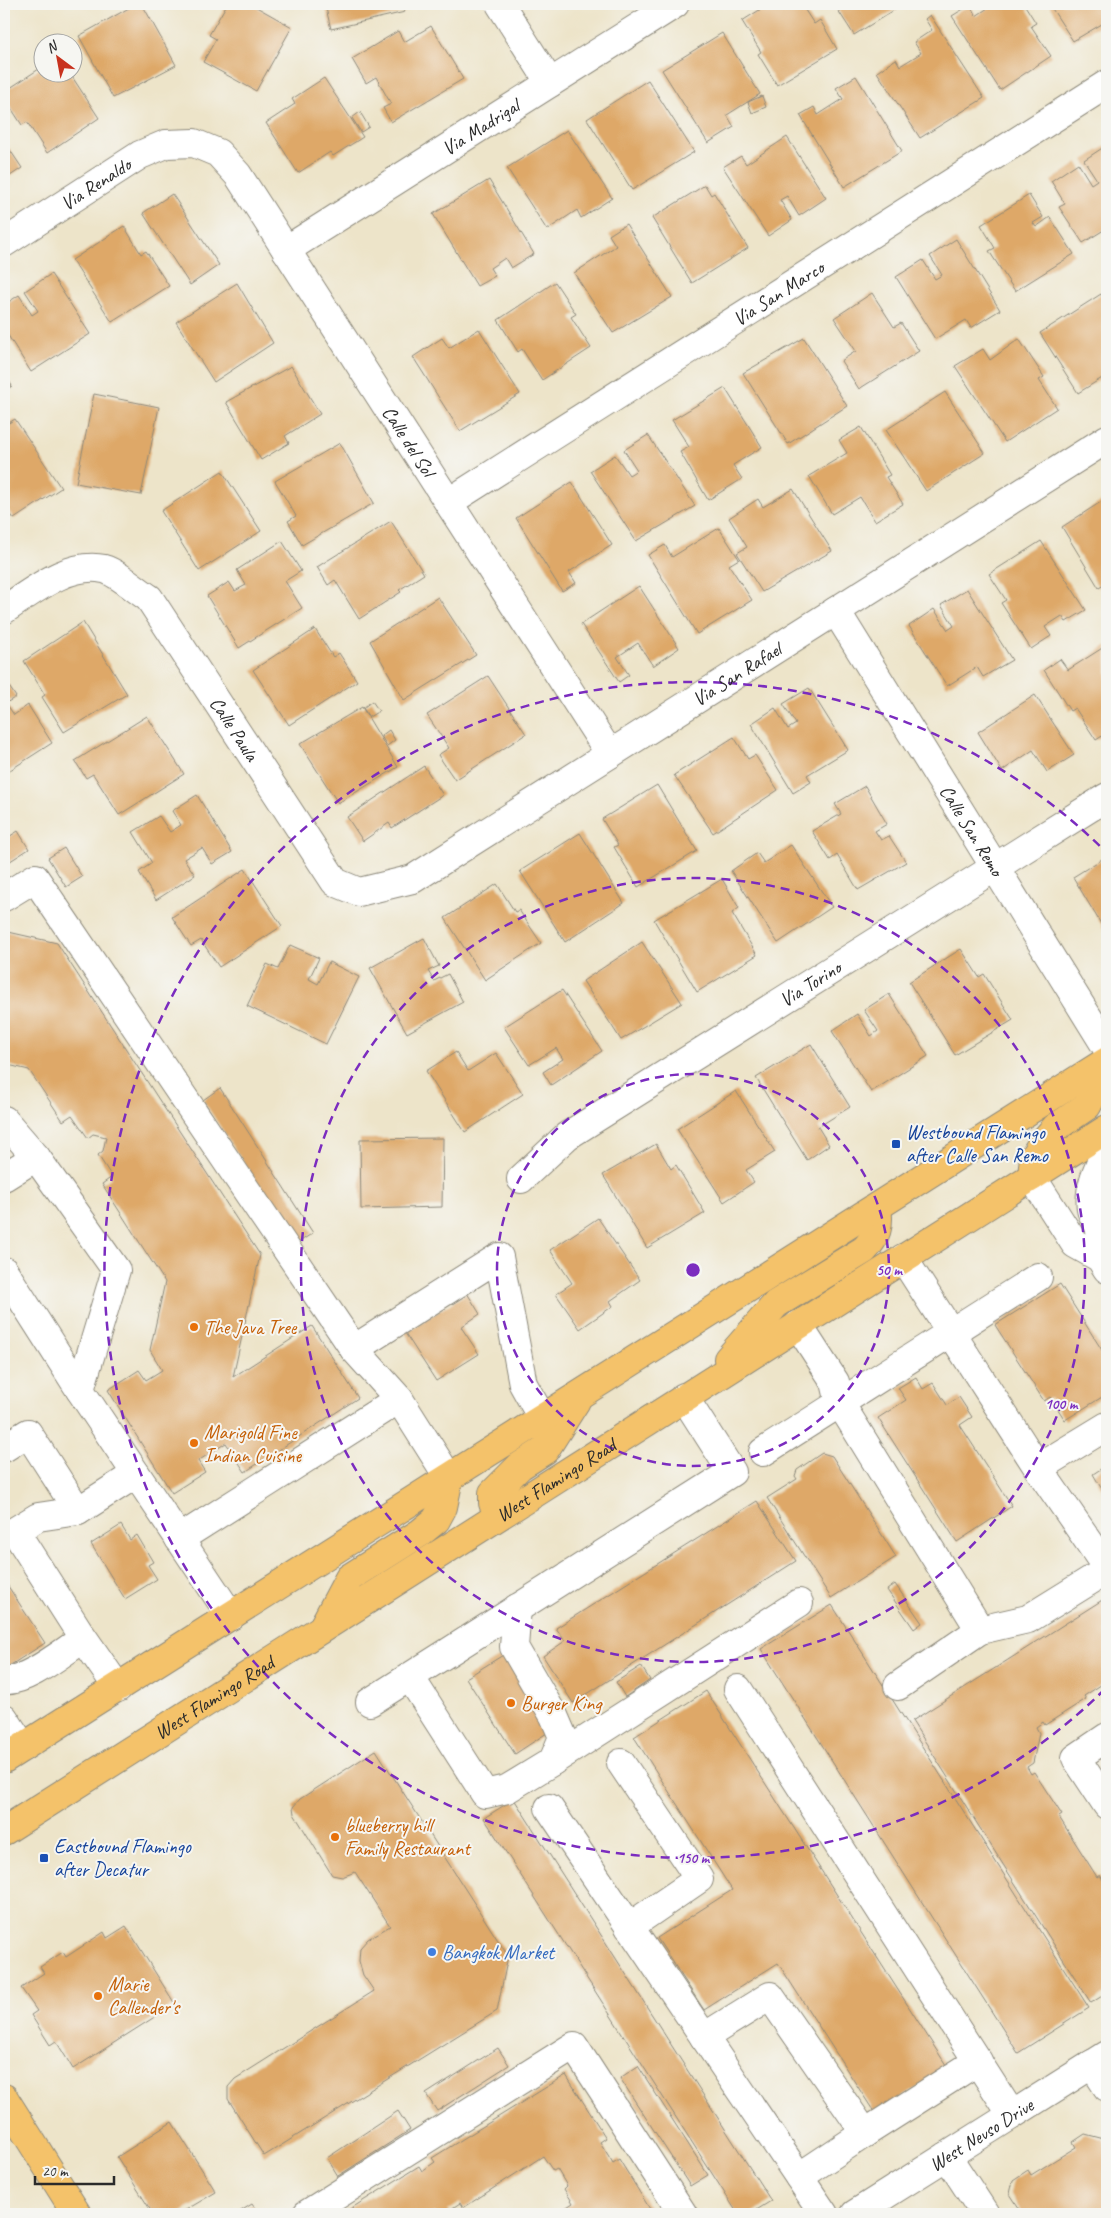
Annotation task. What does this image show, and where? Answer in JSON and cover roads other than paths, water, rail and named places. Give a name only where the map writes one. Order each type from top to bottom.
[{"type":"main road","points":[[13,1753],[1107,1061]]},
{"type":"main road","points":[[1032,1177],[1034,1156],[1043,1142],[1055,1128],[1087,1106],[1107,1068]]},
{"type":"main road","name":"West Flamingo Road","points":[[4,1831],[1107,1128]]},
{"type":"main road","points":[[708,1382],[776,1304],[864,1250],[873,1241],[879,1217],[877,1207]]},
{"type":"main road","points":[[498,1515],[493,1503],[494,1493],[520,1466],[545,1450],[579,1395]]},
{"type":"main road","points":[[323,1626],[349,1578],[420,1533],[436,1520],[443,1507],[449,1478]]},
{"type":"main road","points":[[4,2098],[77,2214]]},
{"type":"street","points":[[500,4],[550,83]]},
{"type":"street","name":"Via Madrigal","points":[[286,250],[675,4]]},
{"type":"street","name":"Via San Marco","points":[[448,502],[1107,84]]},
{"type":"street","name":"Calle del Sol","points":[[194,143],[218,153],[238,175],[610,754]]},
{"type":"street","name":"Via Renaldo","points":[[4,243],[140,155],[166,144],[194,143]]},
{"type":"street","name":"Via San Rafael","points":[[359,892],[413,879],[1107,439]]},
{"type":"street","name":"Calle Paula","points":[[4,610],[52,579],[78,569],[105,569],[149,598],[335,882],[359,892]]},
{"type":"street","name":"Calle San Remo","points":[[836,611],[1107,1048]]},
{"type":"street","name":"Via Torino","points":[[521,1178],[567,1136],[1107,797]]},
{"type":"street","points":[[4,897],[35,878],[354,1349],[398,1399],[449,1478]]},
{"type":"street","points":[[4,1120],[36,1157],[116,1270],[80,1390]]},
{"type":"street","points":[[1104,1264],[1099,1227],[1093,1217],[1091,1197],[1096,1174],[1107,1149]]},
{"type":"street","points":[[4,1177],[36,1157]]},
{"type":"street","points":[[1032,1177],[1075,1244],[1104,1264]]},
{"type":"street","points":[[354,1349],[499,1257],[523,1384],[542,1418]]},
{"type":"street","points":[[898,1686],[980,1630],[1028,1619],[1107,1569],[1038,1468],[903,1258]]},
{"type":"street","points":[[4,1271],[80,1390],[231,1616]]},
{"type":"street","points":[[763,1452],[1038,1278]]},
{"type":"street","points":[[798,1325],[835,1382],[840,1402],[980,1630]]},
{"type":"street","points":[[370,1702],[732,1472],[684,1397]]},
{"type":"street","points":[[179,1539],[398,1399]]},
{"type":"street","points":[[1038,1468],[1107,1426]]},
{"type":"street","points":[[4,1448],[28,1433],[78,1510]]},
{"type":"street","points":[[118,1688],[9,1529],[38,1517],[78,1510],[136,1474]]},
{"type":"street","points":[[410,1677],[485,1794],[507,1789],[553,1762],[799,1603]]},
{"type":"street","points":[[517,1608],[514,1647],[554,1716],[563,1737],[553,1762]]},
{"type":"street","points":[[4,1680],[13,1681],[33,1671],[84,1639]]},
{"type":"street","points":[[738,1690],[1012,2115]]},
{"type":"street","points":[[4,1718],[13,1753]]},
{"type":"street","points":[[1107,1737],[1076,1758],[1107,1805]]},
{"type":"street","points":[[621,1763],[699,1879],[629,1927]]},
{"type":"street","points":[[549,1808],[824,2214]]},
{"type":"street","points":[[704,2037],[770,1996],[865,2133]]},
{"type":"street","points":[[307,2214],[574,2046],[683,2214]]},
{"type":"street","points":[[1100,2060],[1107,2087]]},
{"type":"street","name":"West Nevso Drive","points":[[855,2214],[1100,2060]]},
{"type":"street","points":[[799,2177],[978,2061]]},
{"type":"street","points":[[947,2156],[986,2214]]},
{"type":"place","name":"Westbound Flamingo after Calle San Remo","points":[[896,1144]]},
{"type":"place","name":"The Java Tree","points":[[194,1327]]},
{"type":"place","name":"Marigold Fine Indian Cuisine","points":[[194,1443]]},
{"type":"place","name":"Burger King","points":[[511,1703]]},
{"type":"place","name":"blueberry hill Family Restaurant","points":[[335,1837]]},
{"type":"place","name":"Eastbound Flamingo after Decatur","points":[[44,1858]]},
{"type":"place","name":"Bangkok Market","points":[[432,1952]]},
{"type":"place","name":"Marie Callender's","points":[[98,1996]]}]
